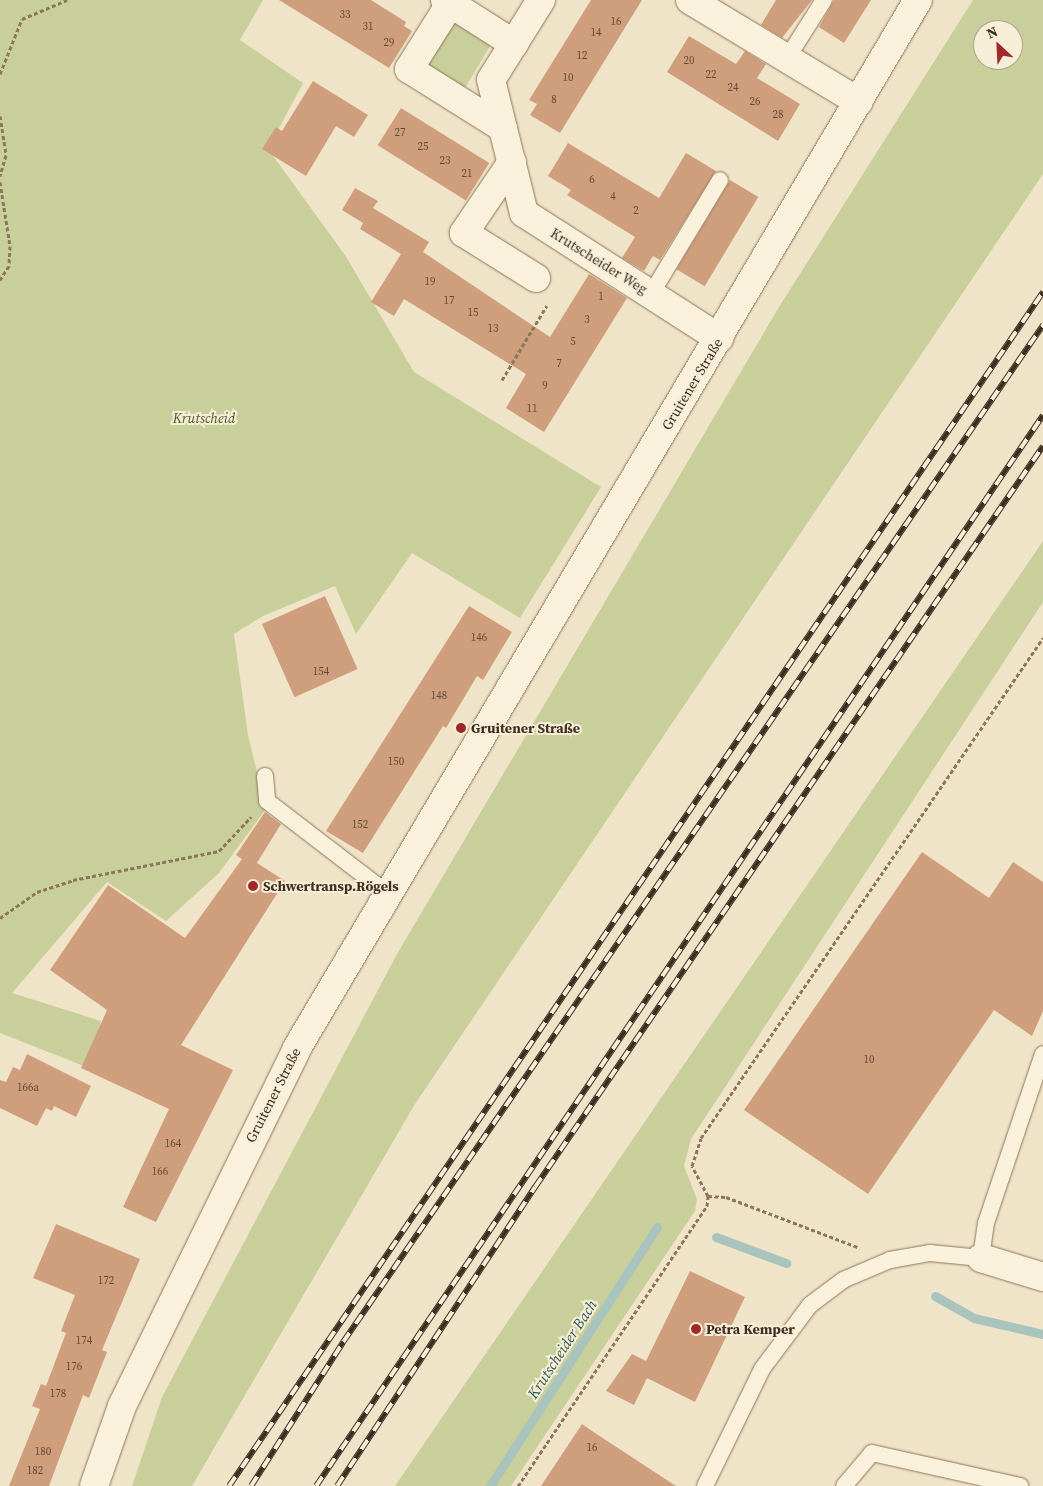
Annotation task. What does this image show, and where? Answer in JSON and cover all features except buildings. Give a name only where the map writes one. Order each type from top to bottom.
[{"type":"street","name":"Krutscheider Weg","points":[[541,0],[491,80],[524,213],[719,338]]},
{"type":"street","points":[[690,0],[786,60],[860,102]]},
{"type":"street","name":"Gruitener Straße","points":[[94,1486],[122,1406],[203,1233],[297,1048],[860,102],[918,0]]},
{"type":"street","points":[[503,128],[409,69],[447,2],[514,44]]},
{"type":"street","points":[[512,162],[464,233],[544,289]]},
{"type":"street","points":[[981,1258],[1043,1277]]},
{"type":"lane","points":[[786,60],[824,0]]},
{"type":"lane","points":[[651,294],[720,180]]},
{"type":"lane","points":[[265,776],[267,801],[388,894]]},
{"type":"lane","points":[[705,1486],[762,1369],[810,1305],[843,1280],[890,1260],[930,1253],[981,1258],[986,1223],[1043,1054]]},
{"type":"lane","points":[[844,1486],[872,1453],[1020,1486]]},
{"type":"path","points":[[0,74],[22,19],[67,0]]},
{"type":"path","points":[[0,116],[6,155],[0,176]]},
{"type":"path","points":[[0,182],[10,246],[9,266],[0,280]]},
{"type":"path","points":[[502,380],[544,289]]},
{"type":"path","points":[[518,1486],[707,1206],[708,1196],[692,1166],[700,1138],[1043,638]]},
{"type":"path","points":[[0,918],[37,892],[73,880],[219,851],[267,801]]},
{"type":"path","points":[[708,1196],[726,1197],[890,1260]]},
{"type":"green space","name":"Krutscheid","points":[[0,0],[263,0],[240,40],[303,83],[268,149],[345,255],[414,372],[601,487],[520,618],[412,553],[356,634],[335,586],[263,616],[234,634],[248,735],[266,809],[219,873],[166,921],[107,882],[12,993],[101,1021],[89,1068],[0,1033]]},
{"type":"green space","points":[[973,0],[1043,0],[1043,174],[415,1104],[192,1486],[132,1486],[162,1397],[397,954],[779,307]]},
{"type":"green space","points":[[451,20],[491,44],[461,95],[421,71]]},
{"type":"green space","points":[[1043,541],[1043,602],[691,1139],[684,1166],[697,1199],[695,1211],[511,1486],[395,1486]]},
{"type":"waterway","name":"Krutscheider Bach","points":[[490,1486],[657,1227]]},
{"type":"waterway","name":"Krutscheider Bach","points":[[716,1237],[786,1263]]},
{"type":"waterway","name":"Krutscheider Bach","points":[[935,1296],[974,1318],[1043,1334]]},
{"type":"railway","points":[[229,1486],[1043,292]]},
{"type":"railway","points":[[251,1486],[343,1342],[1043,325]]},
{"type":"railway","points":[[316,1486],[1043,415]]},
{"type":"railway","points":[[337,1486],[535,1187],[1043,446]]},
{"type":"place","name":"Gruitener Straße","points":[[461,728]]},
{"type":"place","name":"Schwertransp.Rögels","points":[[253,886]]},
{"type":"place","name":"Petra Kemper","points":[[696,1329]]}]
